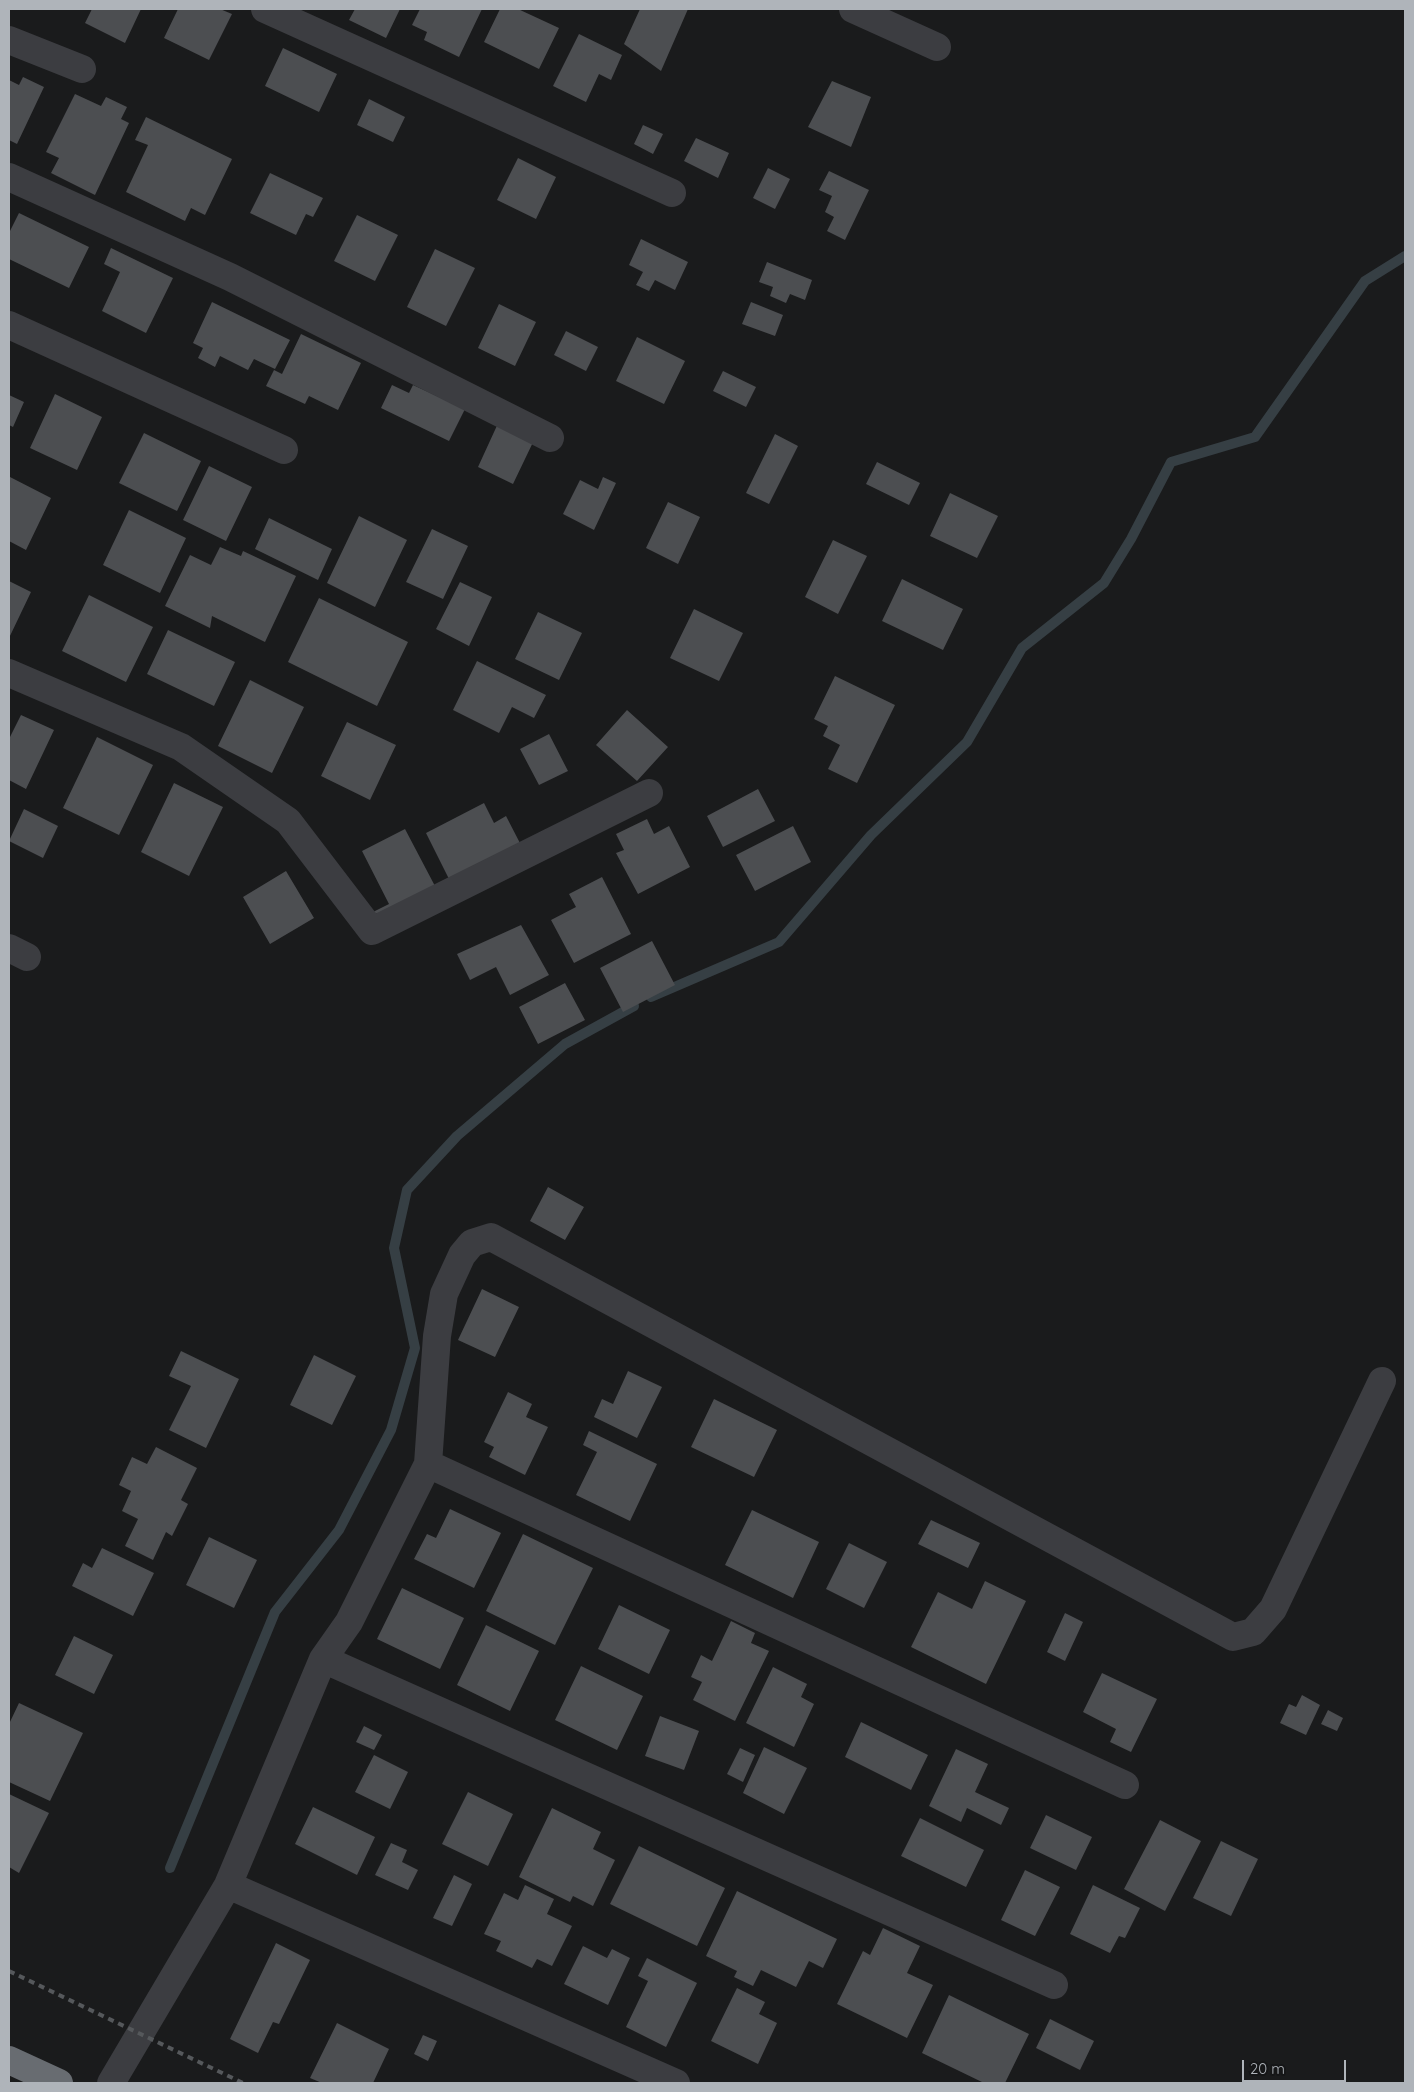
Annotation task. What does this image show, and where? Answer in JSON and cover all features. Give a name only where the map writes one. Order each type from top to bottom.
[{"type":"highway","points":[[9,2060],[59,2083]]},
{"type":"street","points":[[265,9],[672,193]]},
{"type":"street","points":[[853,9],[937,47]]},
{"type":"street","points":[[9,40],[82,69]]},
{"type":"street","points":[[9,177],[230,277],[550,438]]},
{"type":"street","points":[[9,325],[284,450]]},
{"type":"street","points":[[9,673],[181,747],[288,820],[372,931],[650,793]]},
{"type":"street","points":[[111,2083],[228,1885],[323,1659],[349,1622],[428,1464],[437,1336],[444,1294],[462,1255],[472,1243],[492,1237],[1233,1637],[1253,1632],[1273,1609],[1382,1381]]},
{"type":"street","points":[[428,1464],[1125,1785]]},
{"type":"street","points":[[323,1659],[1054,1985]]},
{"type":"street","points":[[228,1885],[676,2083]]},
{"type":"building","points":[[92,9],[141,9],[125,43],[85,23]]},
{"type":"building","points":[[178,9],[220,9],[232,14],[209,60],[164,38]]},
{"type":"building","points":[[355,9],[400,9],[386,38],[349,20]]},
{"type":"building","points":[[420,9],[482,9],[459,57],[424,40],[427,32],[412,25]]},
{"type":"building","points":[[500,9],[518,9],[559,28],[539,69],[484,42]]},
{"type":"building","points":[[640,9],[688,9],[661,71],[624,44]]},
{"type":"building","points":[[579,34],[622,55],[611,80],[599,74],[586,102],[553,86]]},
{"type":"building","points":[[283,48],[337,74],[319,112],[265,86]]},
{"type":"building","points":[[23,77],[44,87],[17,144],[9,140],[9,80],[19,85]]},
{"type":"building","points":[[832,81],[871,97],[851,147],[808,127]]},
{"type":"building","points":[[75,94],[101,106],[106,97],[127,107],[121,119],[129,123],[95,195],[51,173],[59,158],[46,152]]},
{"type":"building","points":[[369,99],[405,117],[393,142],[357,125]]},
{"type":"building","points":[[146,117],[232,159],[205,215],[191,208],[185,221],[126,192],[148,145],[135,140]]},
{"type":"building","points":[[643,125],[663,134],[653,154],[634,144]]},
{"type":"building","points":[[696,138],[729,153],[718,178],[684,161]]},
{"type":"building","points":[[518,158],[556,177],[536,219],[497,200]]},
{"type":"building","points":[[768,168],[790,179],[775,209],[753,198]]},
{"type":"building","points":[[829,171],[869,190],[845,240],[827,231],[834,217],[825,212],[832,196],[819,190]]},
{"type":"building","points":[[270,173],[323,198],[313,217],[306,214],[296,235],[250,213]]},
{"type":"building","points":[[19,213],[89,247],[69,288],[9,259],[9,233]]},
{"type":"building","points":[[357,215],[398,235],[375,281],[334,261]]},
{"type":"building","points":[[641,239],[688,262],[675,290],[655,280],[649,291],[636,285],[643,272],[629,265]]},
{"type":"building","points":[[111,248],[173,278],[146,333],[102,311],[120,272],[104,264]]},
{"type":"building","points":[[435,249],[475,268],[446,326],[407,307]]},
{"type":"building","points":[[767,262],[812,280],[805,300],[790,294],[786,303],[770,296],[773,287],[759,282]]},
{"type":"building","points":[[212,302],[290,340],[275,369],[254,359],[248,370],[220,356],[215,367],[198,358],[203,348],[193,343]]},
{"type":"building","points":[[751,302],[783,315],[775,336],[742,324]]},
{"type":"building","points":[[499,304],[536,322],[515,366],[478,348]]},
{"type":"building","points":[[566,331],[598,347],[586,371],[554,355]]},
{"type":"building","points":[[301,334],[361,363],[338,410],[309,396],[305,404],[266,386],[274,370],[282,374]]},
{"type":"building","points":[[637,337],[685,361],[664,404],[616,381]]},
{"type":"building","points":[[723,371],[756,387],[746,407],[713,391]]},
{"type":"building","points":[[392,385],[409,393],[413,385],[465,409],[449,441],[381,408]]},
{"type":"building","points":[[55,394],[102,417],[77,470],[30,448]]},
{"type":"building","points":[[9,395],[24,402],[13,427],[9,425]]},
{"type":"building","points":[[500,419],[536,436],[513,484],[478,467]]},
{"type":"building","points":[[144,433],[201,461],[177,511],[119,483]]},
{"type":"building","points":[[775,434],[798,446],[769,504],[746,493]]},
{"type":"building","points":[[877,462],[920,483],[909,505],[866,484]]},
{"type":"building","points":[[209,466],[252,487],[226,541],[183,520]]},
{"type":"building","points":[[10,477],[51,498],[26,550],[9,541]]},
{"type":"building","points":[[603,477],[616,483],[594,530],[563,514],[580,480],[598,489]]},
{"type":"building","points":[[950,493],[998,516],[977,558],[930,536]]},
{"type":"building","points":[[668,502],[700,517],[678,564],[646,548]]},
{"type":"building","points":[[129,510],[186,538],[160,593],[103,565]]},
{"type":"building","points":[[359,516],[407,540],[375,607],[327,583]]},
{"type":"building","points":[[269,518],[332,549],[318,580],[255,549]]},
{"type":"building","points":[[432,529],[468,546],[443,599],[406,582]]},
{"type":"building","points":[[833,540],[867,556],[838,614],[805,597]]},
{"type":"building","points":[[220,547],[241,556],[243,551],[296,576],[265,642],[212,616],[210,628],[165,606],[190,555],[211,565]]},
{"type":"building","points":[[902,579],[963,609],[943,650],[882,621]]},
{"type":"building","points":[[9,581],[31,592],[9,638]]},
{"type":"building","points":[[460,582],[492,597],[469,646],[436,629]]},
{"type":"building","points":[[89,595],[153,627],[126,682],[62,651]]},
{"type":"building","points":[[319,598],[408,642],[377,706],[288,662]]},
{"type":"building","points":[[694,609],[743,633],[719,681],[670,658]]},
{"type":"building","points":[[538,612],[582,633],[559,680],[515,659]]},
{"type":"building","points":[[168,630],[235,662],[214,706],[147,674]]},
{"type":"building","points":[[477,661],[546,695],[534,718],[512,707],[499,733],[453,710]]},
{"type":"building","points":[[835,676],[895,705],[857,783],[828,769],[840,745],[823,736],[828,726],[814,719]]},
{"type":"building","points":[[250,680],[304,707],[272,773],[218,746]]},
{"type":"building","points":[[627,710],[668,747],[637,781],[596,745]]},
{"type":"building","points":[[21,715],[54,730],[26,789],[9,780],[9,739]]},
{"type":"building","points":[[347,722],[396,745],[370,800],[321,776]]},
{"type":"building","points":[[549,734],[568,771],[539,785],[520,749]]},
{"type":"building","points":[[97,737],[153,765],[119,835],[63,808]]},
{"type":"building","points":[[174,783],[223,807],[189,876],[141,852]]},
{"type":"building","points":[[758,789],[775,821],[723,847],[707,816]]},
{"type":"building","points":[[484,803],[494,823],[506,816],[522,847],[451,883],[426,833]]},
{"type":"building","points":[[24,809],[58,826],[43,858],[9,841]]},
{"type":"building","points":[[647,819],[654,834],[669,826],[690,867],[638,894],[616,853],[624,850],[616,834]]},
{"type":"building","points":[[793,826],[811,862],[755,891],[736,855]]},
{"type":"building","points":[[405,829],[446,907],[369,914],[389,904],[362,851]]},
{"type":"building","points":[[286,871],[314,918],[270,944],[243,897]]},
{"type":"building","points":[[602,877],[631,934],[574,963],[551,920],[576,907],[569,894]]},
{"type":"building","points":[[521,925],[549,975],[510,995],[496,967],[470,980],[457,954]]},
{"type":"building","points":[[652,941],[675,985],[623,1012],[600,968]]},
{"type":"building","points":[[565,983],[585,1020],[538,1044],[519,1007]]},
{"type":"building","points":[[548,1187],[584,1207],[565,1240],[530,1221]]},
{"type":"building","points":[[482,1289],[519,1307],[495,1357],[458,1340]]},
{"type":"building","points":[[181,1351],[239,1379],[206,1448],[169,1430],[191,1386],[169,1376]]},
{"type":"building","points":[[314,1355],[356,1376],[332,1425],[290,1405]]},
{"type":"building","points":[[628,1371],[662,1387],[637,1438],[594,1417],[602,1399],[613,1404]]},
{"type":"building","points":[[508,1392],[532,1404],[526,1417],[548,1427],[525,1475],[489,1457],[494,1447],[484,1442]]},
{"type":"building","points":[[714,1399],[777,1430],[754,1477],[691,1447]]},
{"type":"building","points":[[589,1431],[657,1464],[630,1521],[576,1495],[597,1452],[583,1445]]},
{"type":"building","points":[[156,1447],[197,1468],[181,1500],[188,1504],[172,1536],[166,1532],[153,1560],[125,1546],[138,1519],[122,1511],[131,1491],[119,1485],[132,1457],[147,1464]]},
{"type":"building","points":[[450,1509],[501,1533],[474,1588],[414,1559],[427,1534],[436,1538]]},
{"type":"building","points":[[752,1510],[819,1542],[793,1598],[725,1565]]},
{"type":"building","points":[[931,1520],[980,1543],[968,1568],[918,1544]]},
{"type":"building","points":[[523,1534],[593,1568],[555,1645],[486,1611]]},
{"type":"building","points":[[209,1537],[257,1560],[234,1608],[186,1585]]},
{"type":"building","points":[[849,1543],[887,1562],[864,1608],[826,1589]]},
{"type":"building","points":[[102,1548],[154,1573],[133,1616],[72,1586],[83,1563],[92,1568]]},
{"type":"building","points":[[985,1581],[1026,1601],[986,1684],[911,1647],[938,1592],[972,1609]]},
{"type":"building","points":[[402,1588],[464,1618],[440,1669],[377,1639]]},
{"type":"building","points":[[619,1605],[670,1630],[649,1674],[598,1649]]},
{"type":"building","points":[[1065,1613],[1083,1622],[1065,1661],[1047,1652]]},
{"type":"building","points":[[731,1621],[755,1633],[751,1643],[769,1651],[735,1721],[693,1700],[702,1682],[691,1677],[701,1655],[712,1661]]},
{"type":"building","points":[[486,1625],[539,1651],[510,1711],[457,1685]]},
{"type":"building","points":[[74,1636],[113,1655],[94,1694],[55,1675]]},
{"type":"building","points":[[581,1666],[643,1696],[617,1750],[555,1720]]},
{"type":"building","points":[[773,1667],[807,1684],[801,1697],[814,1704],[794,1747],[746,1723]]},
{"type":"building","points":[[1102,1673],[1157,1699],[1131,1752],[1110,1742],[1116,1729],[1083,1712]]},
{"type":"building","points":[[1302,1695],[1320,1705],[1306,1735],[1280,1723],[1289,1704],[1296,1707]]},
{"type":"building","points":[[19,1703],[83,1733],[50,1801],[9,1782],[9,1724]]},
{"type":"building","points":[[1328,1710],[1343,1718],[1337,1731],[1321,1724]]},
{"type":"building","points":[[660,1716],[699,1731],[684,1770],[645,1756]]},
{"type":"building","points":[[861,1722],[928,1755],[911,1790],[845,1757]]},
{"type":"building","points":[[364,1726],[382,1735],[374,1750],[356,1742]]},
{"type":"building","points":[[764,1747],[807,1768],[784,1814],[743,1793]]},
{"type":"building","points":[[740,1748],[755,1755],[743,1782],[727,1774]]},
{"type":"building","points":[[956,1749],[988,1764],[975,1792],[1009,1808],[1001,1825],[967,1808],[961,1822],[929,1806]]},
{"type":"building","points":[[374,1755],[408,1772],[390,1809],[355,1792]]},
{"type":"building","points":[[468,1792],[513,1814],[488,1866],[442,1844]]},
{"type":"building","points":[[9,1794],[49,1813],[19,1873],[9,1867]]},
{"type":"building","points":[[313,1807],[375,1837],[357,1875],[295,1844]]},
{"type":"building","points":[[552,1808],[601,1832],[593,1849],[615,1860],[593,1906],[573,1896],[570,1902],[519,1877]]},
{"type":"building","points":[[1046,1815],[1092,1837],[1076,1870],[1030,1848]]},
{"type":"building","points":[[920,1818],[984,1850],[966,1887],[901,1856]]},
{"type":"building","points":[[1160,1820],[1201,1841],[1165,1911],[1124,1889]]},
{"type":"building","points":[[1221,1841],[1258,1859],[1231,1916],[1193,1898]]},
{"type":"building","points":[[391,1843],[407,1850],[402,1862],[418,1870],[408,1890],[375,1875]]},
{"type":"building","points":[[639,1846],[725,1888],[697,1946],[610,1904]]},
{"type":"building","points":[[1025,1870],[1060,1887],[1035,1936],[1001,1920]]},
{"type":"building","points":[[454,1875],[472,1884],[452,1926],[433,1918]]},
{"type":"building","points":[[525,1885],[554,1899],[547,1914],[572,1926],[552,1966],[537,1959],[532,1968],[496,1951],[501,1941],[484,1934],[504,1893],[518,1900]]},
{"type":"building","points":[[1093,1885],[1140,1908],[1125,1938],[1119,1936],[1110,1953],[1070,1934]]},
{"type":"building","points":[[737,1891],[837,1939],[823,1968],[809,1961],[796,1987],[761,1970],[753,1986],[734,1977],[737,1971],[706,1956]]},
{"type":"building","points":[[883,1928],[920,1946],[907,1973],[933,1985],[907,2038],[837,2004],[863,1951],[870,1955]]},
{"type":"building","points":[[276,1943],[310,1960],[279,2024],[273,2022],[258,2053],[230,2039]]},
{"type":"building","points":[[583,1946],[607,1958],[612,1949],[630,1958],[608,2005],[564,1984]]},
{"type":"building","points":[[647,1958],[697,1983],[666,2047],[626,2027],[648,1981],[638,1976]]},
{"type":"building","points":[[737,1988],[765,2002],[759,2014],[777,2023],[758,2064],[711,2041]]},
{"type":"building","points":[[949,1995],[1029,2034],[1005,2083],[984,2083],[922,2053]]},
{"type":"building","points":[[1050,2019],[1094,2041],[1080,2070],[1036,2048]]},
{"type":"building","points":[[337,2023],[389,2049],[373,2083],[322,2083],[310,2078]]},
{"type":"building","points":[[423,2035],[437,2041],[428,2061],[414,2054]]},
{"type":"waterway","points":[[651,997],[779,942],[871,835],[967,742],[1022,648],[1104,583],[1131,539],[1171,462],[1255,437],[1365,281],[1405,256]]},
{"type":"waterway","points":[[170,1868],[275,1612],[339,1530],[391,1430],[415,1348],[394,1248],[407,1190],[457,1136],[565,1044],[634,1006]]},
{"type":"railway","points":[[9,1971],[243,2083]]}]
